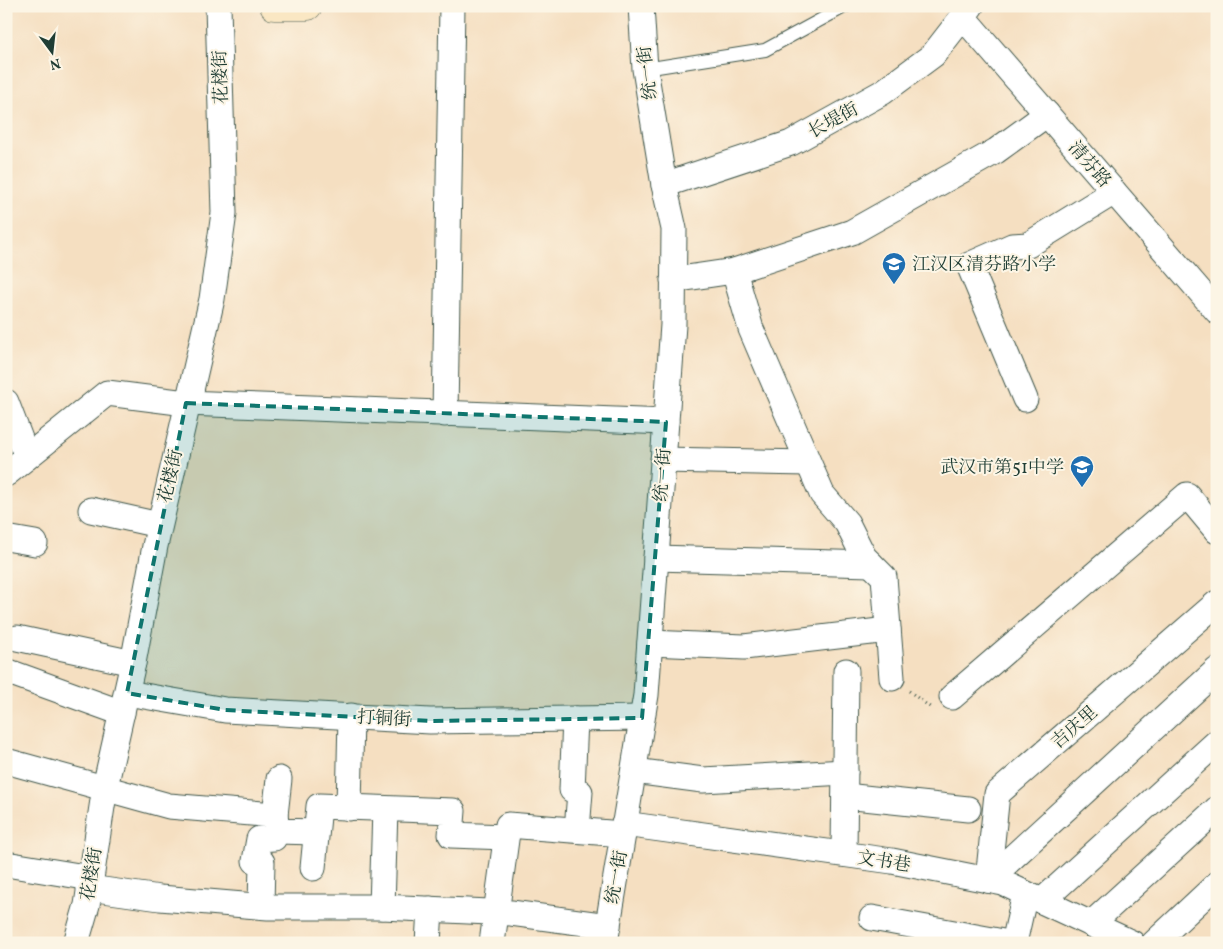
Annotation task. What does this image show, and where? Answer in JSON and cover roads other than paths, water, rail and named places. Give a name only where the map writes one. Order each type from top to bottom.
[{"type":"street","name":"花楼街","points":[[76,943],[90,883],[106,787],[125,703],[159,525],[186,403],[212,299],[224,213],[218,6]]},
{"type":"street","points":[[274,6],[308,6]]},
{"type":"street","points":[[446,414],[452,6]]},
{"type":"street","name":"统一街","points":[[606,934],[642,718],[650,643],[673,325],[674,230],[664,185],[645,69],[641,6]]},
{"type":"street","name":"清芬路","points":[[967,12],[1047,114],[1217,312]]},
{"type":"street","name":"长堤街","points":[[664,185],[790,143],[883,92],[932,55],[967,12]]},
{"type":"street","points":[[673,280],[734,271],[852,232],[996,151],[1047,114]]},
{"type":"street","points":[[1025,399],[969,265],[1012,246],[1028,244],[1114,192]]},
{"type":"street","points":[[734,271],[751,329],[822,494],[847,523],[864,557],[884,577],[892,678]]},
{"type":"street","points":[[6,474],[107,393],[186,403],[666,422]]},
{"type":"street","points":[[6,402],[27,458]]},
{"type":"street","points":[[663,460],[808,463]]},
{"type":"street","points":[[952,696],[1187,495],[1217,530]]},
{"type":"street","points":[[90,510],[159,525]]},
{"type":"street","points":[[6,538],[35,543]]},
{"type":"street","points":[[656,558],[871,564]]},
{"type":"street","name":"吉庆里","points":[[988,880],[997,794],[1217,603]]},
{"type":"street","points":[[650,643],[744,647],[888,630]]},
{"type":"street","points":[[17,638],[133,663]]},
{"type":"street","points":[[988,880],[1217,670]]},
{"type":"street","name":"打铜街","points":[[6,671],[125,703],[430,721],[642,718]]},
{"type":"street","points":[[844,854],[846,671]]},
{"type":"street","points":[[348,808],[351,716]]},
{"type":"street","points":[[575,719],[572,790],[580,792],[577,830]]},
{"type":"street","points":[[1014,943],[1034,897],[1217,742]]},
{"type":"street","points":[[6,761],[106,787],[169,806],[276,823],[316,832]]},
{"type":"street","points":[[634,770],[702,780],[845,784],[968,809]]},
{"type":"street","points":[[261,906],[262,862],[255,861],[259,839],[274,838],[280,778]]},
{"type":"street","points":[[313,868],[318,806],[453,811],[452,835],[506,837],[492,943]]},
{"type":"street","points":[[382,907],[385,809]]},
{"type":"street","points":[[1092,924],[1217,809]]},
{"type":"street","name":"文书巷","points":[[506,837],[508,824],[577,830],[624,829],[892,861],[1003,883],[1132,943]]},
{"type":"street","points":[[6,864],[160,898],[261,906],[382,907],[495,913],[606,934]]},
{"type":"street","points":[[1154,943],[1217,884]]},
{"type":"street","points":[[428,943],[430,909]]},
{"type":"street","points":[[872,918],[1009,943]]},
{"type":"lane","points":[[645,69],[766,50],[846,6]]},
{"type":"place","name":"江汉区清芬路小学","points":[[894,285]]},
{"type":"place","name":"武汉市第51中学","points":[[1082,488]]}]
